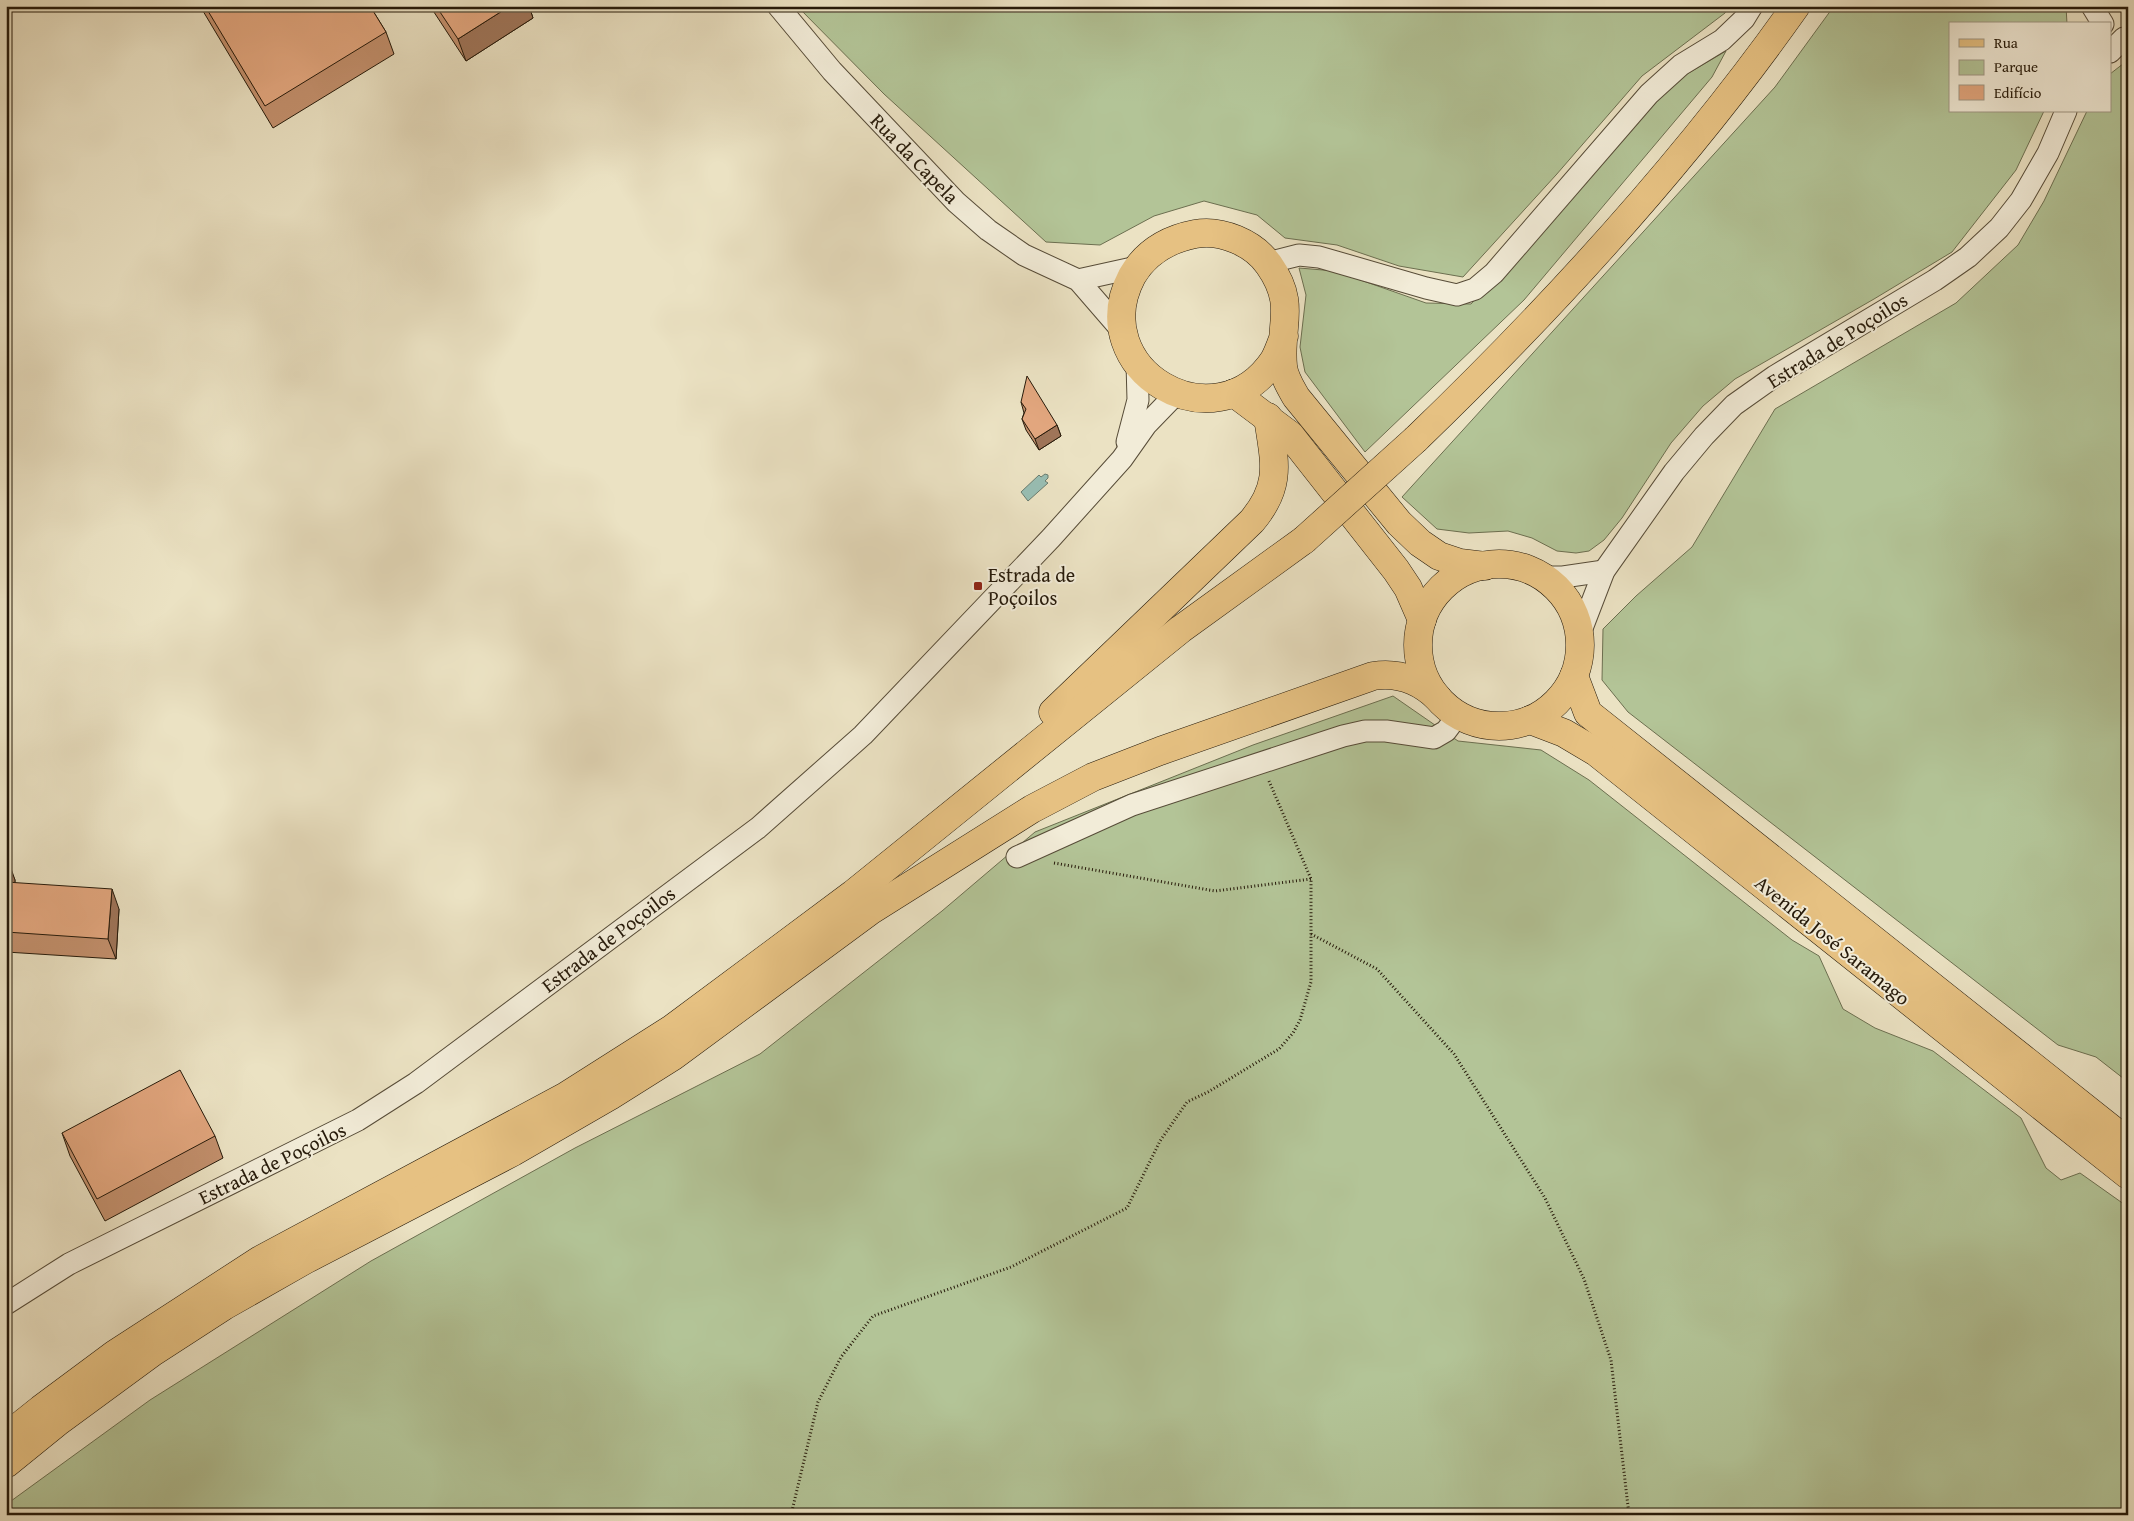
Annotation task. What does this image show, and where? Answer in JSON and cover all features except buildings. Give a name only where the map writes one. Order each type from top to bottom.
[{"type":"main road","points":[[6,1464],[59,1421],[145,1358],[224,1306],[305,1260],[513,1152],[610,1096],[672,1057],[861,903],[1178,654],[1416,439],[1492,366],[1631,215],[1767,46],[1796,6]]},
{"type":"main road","name":"Estrada de Poçoilos","points":[[1284,336],[1274,360],[1257,379],[1234,392],[1215,398],[1196,398],[1176,394],[1154,382],[1136,363],[1128,348],[1123,332],[1122,309],[1127,287],[1138,267],[1155,249],[1177,238],[1202,233],[1226,236],[1249,246],[1267,263],[1281,285],[1286,310],[1283,368],[1288,384],[1296,397],[1399,523],[1420,543],[1439,556],[1460,563],[1485,566],[1509,565],[1531,571],[1553,585],[1571,609],[1579,636],[1578,663],[1574,676],[1556,703],[1530,720],[1501,726],[1486,725],[1458,715],[1437,697],[1429,686],[1420,660],[1418,647],[1422,620],[1436,595],[1446,584],[1458,576],[1485,566]]},
{"type":"main road","points":[[1234,392],[1290,435],[1396,570],[1408,588],[1422,620]]},
{"type":"main road","points":[[861,903],[988,774],[1252,521],[1265,505],[1273,484],[1274,465],[1268,417]]},
{"type":"main road","points":[[6,1437],[41,1408],[115,1354],[260,1260],[566,1096],[673,1028],[861,903],[1032,808],[1093,777],[1160,751],[1373,676],[1383,674],[1414,680],[1424,685],[1437,697]]},
{"type":"main road","name":"Avenida José Saramago","points":[[1574,676],[1588,714],[2128,1142]]},
{"type":"main road","name":"Avenida José Saramago","points":[[1530,720],[1564,733],[1596,752],[2128,1175]]},
{"type":"street","name":"Rua da Capela","points":[[778,6],[832,71],[956,202],[988,230],[1024,255],[1078,280],[1123,332]]},
{"type":"street","points":[[1267,263],[1299,256],[1319,257],[1457,295],[1475,289],[1494,273],[1649,94],[1681,66],[1722,40],[1744,19],[1752,6]]},
{"type":"street","points":[[2084,22],[2086,6]]},
{"type":"street","points":[[2092,6],[2102,22]]},
{"type":"street","name":"Estrada de Poçoilos","points":[[1579,636],[1604,571],[1674,472],[1704,436],[1734,405],[1776,376],[1935,280],[1968,257],[1999,228],[2021,200],[2048,153],[2066,112]]},
{"type":"street","points":[[1078,280],[1138,267]]},
{"type":"street","name":"Estrada de Poçoilos","points":[[1122,459],[1138,400],[1136,363]]},
{"type":"street","name":"Estrada de Poçoilos","points":[[6,1304],[69,1264],[358,1120],[424,1077],[758,828],[863,735],[1051,538],[1122,459],[1146,425],[1176,394]]},
{"type":"street","name":"Estrada de Poçoilos","points":[[1542,577],[1563,577],[1604,571]]},
{"type":"street","points":[[1017,857],[1132,805],[1343,736],[1365,731],[1386,731],[1434,738],[1446,731],[1458,715]]},
{"type":"path","points":[[790,1515],[818,1402],[841,1357],[873,1316],[1011,1267],[1127,1208],[1160,1140],[1187,1102],[1208,1092],[1279,1049],[1293,1034],[1300,1020],[1311,982],[1311,879],[1262,764]]},
{"type":"path","points":[[1017,857],[1215,891],[1311,879]]},
{"type":"path","points":[[1311,934],[1376,969],[1454,1054],[1545,1198],[1584,1280],[1612,1360],[1629,1515]]},
{"type":"green space","points":[[797,6],[1729,6],[1725,13],[1642,76],[1556,175],[1463,277],[1399,266],[1337,245],[1285,238],[1257,215],[1204,201],[1154,216],[1100,245],[1046,242],[884,94]]},
{"type":"green space","points":[[1834,6],[2066,6],[2067,22],[1949,22],[1949,112],[2044,112],[2016,170],[1952,252],[1735,379],[1703,406],[1671,443],[1622,518],[1604,540],[1589,551],[1576,553],[1557,551],[1532,538],[1508,531],[1469,533],[1437,529],[1402,497],[1775,87]]},
{"type":"green space","points":[[1726,51],[1712,77],[1524,300],[1365,452],[1305,372],[1300,347],[1306,295],[1299,268],[1335,271],[1426,303],[1471,304],[1675,81]]},
{"type":"green space","points":[[2128,60],[2128,1082],[2096,1057],[2058,1045],[1628,712],[1602,680],[1603,629],[1636,596],[1692,547],[1775,409],[1956,303],[2018,245],[2044,201],[2087,112],[2112,112],[2112,72]]},
{"type":"green space","points":[[1393,696],[1458,741],[1541,750],[1589,780],[1792,940],[1819,956],[1843,1009],[1875,1028],[1933,1051],[2021,1118],[2046,1168],[2061,1180],[2080,1173],[2128,1207],[2128,1515],[6,1515],[6,1506],[11,1501],[150,1400],[371,1261],[575,1148],[760,1054],[942,911],[1035,832],[1253,745]]},
{"type":"water","points":[[1045,474],[1048,475],[1045,481],[1048,483],[1028,501],[1021,492],[1039,475],[1041,477]]},
{"type":"place","name":"Estrada de Poçoilos","points":[[978,586]]}]
